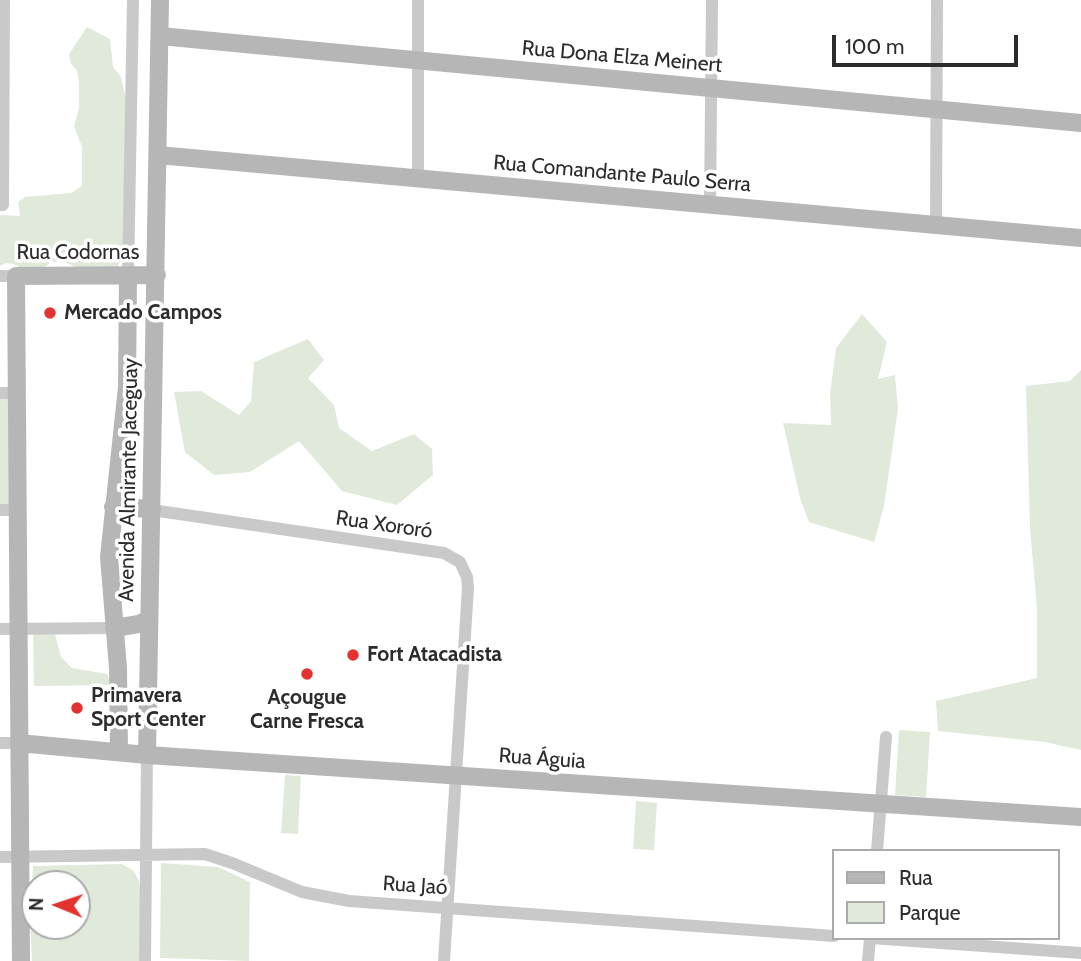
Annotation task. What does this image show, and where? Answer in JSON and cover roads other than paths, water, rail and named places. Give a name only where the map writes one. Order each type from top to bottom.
[{"type":"street","points":[[1,205],[4,0]]},
{"type":"street","name":"Avenida Almirante Jaceguay","points":[[119,752],[119,680],[109,557],[127,387],[133,0]]},
{"type":"street","name":"Avenida Almirante Jaceguay","points":[[145,961],[160,0]]},
{"type":"street","points":[[418,0],[418,178]]},
{"type":"street","points":[[710,205],[712,0]]},
{"type":"street","points":[[936,225],[937,0]]},
{"type":"street","name":"Rua Dona Elza Meinert","points":[[159,36],[1081,123]]},
{"type":"street","name":"Rua Comandante Paulo Serra","points":[[158,155],[1081,238]]},
{"type":"street","name":"Rua Codornas","points":[[8,276],[157,275]]},
{"type":"street","points":[[8,276],[9,629],[19,743],[21,961]]},
{"type":"street","points":[[113,507],[152,510]]},
{"type":"street","name":"Rua Xororó","points":[[152,510],[444,553],[460,562],[467,577],[468,588],[444,961]]},
{"type":"street","points":[[9,629],[114,628],[149,620]]},
{"type":"street","points":[[877,849],[886,737]]},
{"type":"street","name":"Rua Águia","points":[[0,743],[1081,817]]},
{"type":"street","name":"Rua Jaó","points":[[0,857],[205,854],[302,892],[325,897],[832,936]]},
{"type":"street","points":[[869,961],[871,940]]},
{"type":"street","points":[[899,940],[1081,953]]},
{"type":"place","name":"Mercado Campos","points":[[50,313]]},
{"type":"place","name":"Fort Atacadista","points":[[353,655]]},
{"type":"place","name":"Açougue Carne Fresca","points":[[307,674]]},
{"type":"place","name":"Primavera Sport Center","points":[[77,708]]}]
